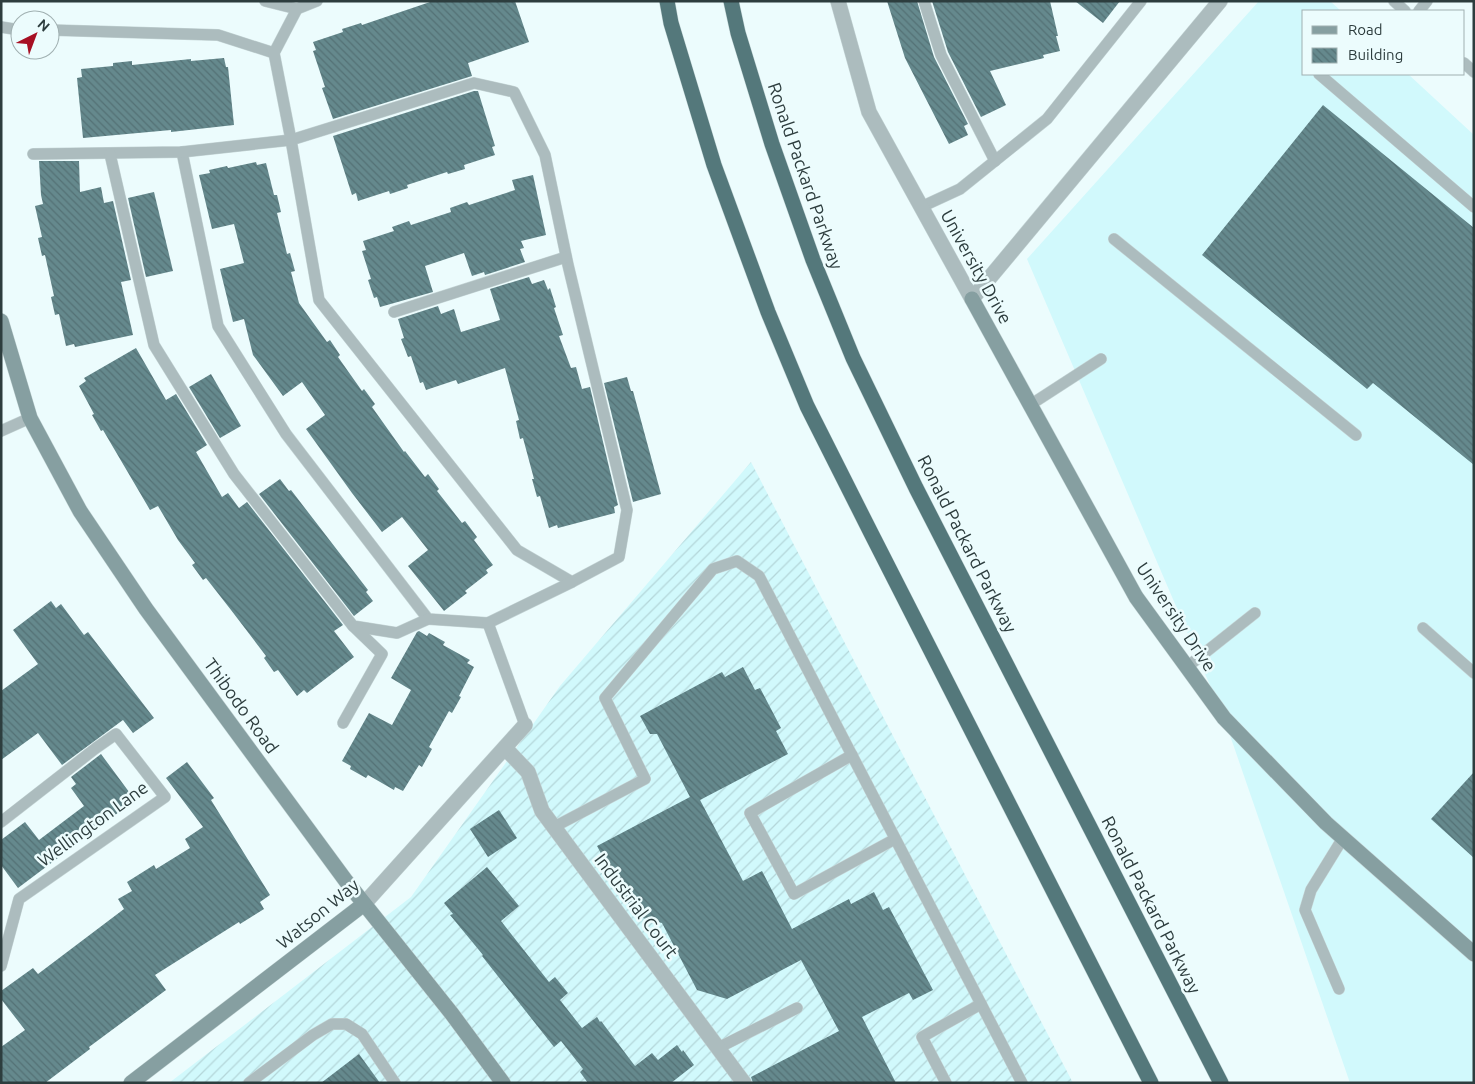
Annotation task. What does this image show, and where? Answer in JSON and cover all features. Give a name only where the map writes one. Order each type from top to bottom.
[{"type":"highway","points":[[667,1],[714,165],[768,312],[808,406],[884,560],[1151,1083]]},
{"type":"highway","name":"Ronald Packard Parkway","points":[[731,1],[738,33],[772,144],[813,260],[853,358],[916,488],[1221,1083]]},
{"type":"street","name":"University Drive","points":[[838,1],[869,112],[1136,597],[1224,718],[1326,823],[1474,954]]},
{"type":"street","points":[[972,299],[1220,1]]},
{"type":"street","name":"Thibodo Road","points":[[1,321],[30,418],[80,510],[146,609],[364,904],[452,1014],[503,1083]]},
{"type":"street","name":"Watson Way","points":[[131,1083],[364,904],[525,725]]},
{"type":"street","name":"Industrial Court","points":[[505,748],[528,772],[542,811],[744,1083]]},
{"type":"lane","points":[[265,1],[297,9],[317,1]]},
{"type":"lane","points":[[924,1],[941,55],[995,161]]},
{"type":"lane","points":[[921,207],[960,189],[1047,119],[1141,1]]},
{"type":"lane","points":[[1394,1],[1404,10]]},
{"type":"lane","points":[[297,9],[274,53],[319,300],[517,550],[572,582]]},
{"type":"lane","points":[[60,30],[218,35],[274,53]]},
{"type":"lane","points":[[1320,75],[1474,207]]},
{"type":"lane","points":[[33,154],[182,152],[291,140],[474,84],[514,92],[545,155],[566,257],[627,510],[619,557],[488,623],[428,619],[397,633],[353,626]]},
{"type":"lane","points":[[182,152],[218,326],[286,434],[428,619]]},
{"type":"lane","points":[[110,154],[154,345],[234,474],[353,626],[382,654],[343,724]]},
{"type":"lane","points":[[1114,239],[1356,435]]},
{"type":"lane","points":[[394,312],[566,257]]},
{"type":"lane","points":[[1030,405],[1101,359]]},
{"type":"lane","points":[[1,431],[30,418]]},
{"type":"lane","points":[[554,827],[645,779],[605,698],[714,569],[737,561],[759,576],[1022,1083]]},
{"type":"lane","points":[[1187,667],[1255,613]]},
{"type":"lane","points":[[488,623],[525,725]]},
{"type":"lane","points":[[1423,628],[1474,673]]},
{"type":"lane","name":"Wellington Lane","points":[[1,822],[116,734],[164,798],[19,899],[1,966]]},
{"type":"lane","points":[[852,755],[750,813],[794,894],[895,839]]},
{"type":"lane","points":[[1339,989],[1304,910],[1311,890],[1342,838]]},
{"type":"lane","points":[[946,1083],[922,1037],[981,1004]]},
{"type":"lane","points":[[718,1048],[797,1008]]},
{"type":"lane","points":[[249,1083],[313,1034],[332,1024],[346,1024],[362,1034],[395,1083]]},
{"type":"shaded area","points":[[1259,1],[1330,1],[1340,10],[1302,10],[1302,75],[1409,75],[1474,135],[1474,1083],[1350,1083],[1224,718],[1027,259]]},
{"type":"shaded area","points":[[751,462],[1073,1083],[169,1083],[411,897],[560,686]]},
{"type":"building","points":[[433,1],[515,1],[529,42],[468,63],[472,76],[333,119],[322,88],[325,87],[313,51],[316,50],[313,42],[343,32],[342,29],[361,23],[362,25]]},
{"type":"building","points":[[887,1],[917,1],[934,57],[968,124],[964,126],[968,135],[949,144],[905,58]]},
{"type":"building","points":[[932,1],[1050,1],[1060,51],[1043,55],[1044,58],[990,71],[1006,105],[981,117],[948,52]]},
{"type":"building","points":[[1075,1],[1120,1],[1103,23]]},
{"type":"building","points":[[224,58],[226,67],[228,67],[234,125],[171,132],[171,130],[83,138],[77,78],[82,77],[81,69],[113,66],[113,63],[132,61],[132,65],[191,59],[191,61]]},
{"type":"building","points":[[478,91],[495,146],[492,147],[495,155],[464,165],[465,169],[448,174],[447,172],[407,185],[408,188],[390,194],[389,191],[358,201],[356,193],[352,195],[333,136]]},
{"type":"building","points":[[1323,105],[1474,228],[1474,465],[1373,383],[1367,389],[1202,255]]},
{"type":"building","points":[[39,161],[79,161],[80,192],[101,187],[104,203],[113,201],[131,280],[121,282],[133,335],[75,347],[74,344],[66,346],[59,314],[55,315],[51,297],[54,296],[45,255],[42,256],[38,238],[42,237],[35,206],[43,204]]},
{"type":"building","points":[[256,162],[257,165],[266,163],[274,195],[277,195],[281,212],[277,213],[287,254],[290,253],[295,271],[291,272],[299,303],[327,342],[330,340],[340,355],[338,357],[362,391],[364,389],[375,404],[372,407],[404,452],[425,477],[428,474],[439,489],[437,491],[462,523],[465,521],[477,537],[474,540],[493,565],[486,570],[488,573],[465,591],[467,593],[444,611],[408,566],[428,550],[402,517],[382,532],[306,429],[325,415],[302,382],[283,396],[253,355],[244,319],[233,322],[220,269],[244,263],[234,224],[212,229],[199,175],[210,173],[209,170]]},
{"type":"building","points":[[533,175],[546,235],[521,241],[524,248],[520,249],[525,262],[485,275],[484,272],[472,276],[464,253],[425,266],[433,292],[380,307],[377,297],[374,298],[368,280],[371,279],[362,251],[366,250],[363,241],[394,231],[392,227],[409,221],[411,225],[451,212],[450,208],[467,202],[469,205],[515,190],[512,180]]},
{"type":"building","points":[[154,192],[173,271],[146,277],[128,198]]},
{"type":"building","points":[[529,277],[532,284],[544,280],[548,290],[550,288],[563,335],[559,336],[571,368],[576,367],[582,389],[590,387],[618,505],[614,507],[615,513],[558,528],[557,525],[549,528],[540,496],[537,497],[523,438],[520,439],[516,421],[519,420],[505,368],[458,384],[456,380],[426,390],[423,382],[420,383],[411,356],[408,357],[401,339],[404,338],[398,319],[438,306],[441,314],[454,309],[461,332],[500,320],[490,289]]},
{"type":"building","points":[[136,348],[166,400],[176,394],[207,445],[196,452],[222,497],[228,493],[239,508],[247,502],[343,625],[334,631],[354,657],[307,693],[304,690],[297,696],[278,670],[274,672],[264,658],[266,656],[231,610],[206,578],[203,580],[192,565],[195,563],[178,540],[158,506],[150,510],[103,430],[101,431],[92,415],[94,414],[79,386],[86,381],[84,378]]},
{"type":"building","points":[[211,374],[241,426],[220,438],[189,387]]},
{"type":"building","points":[[627,377],[631,391],[633,391],[661,494],[633,502],[604,383]]},
{"type":"building","points":[[280,479],[289,491],[291,490],[368,590],[366,592],[373,601],[354,616],[259,494]]},
{"type":"building","points":[[51,601],[56,608],[61,604],[84,635],[88,632],[154,718],[133,733],[123,720],[62,765],[38,733],[1,760],[1,691],[38,664],[13,630]]},
{"type":"building","points":[[419,631],[427,636],[429,633],[445,642],[443,645],[470,660],[467,663],[474,667],[452,713],[449,711],[429,747],[432,749],[422,767],[419,765],[403,791],[395,787],[394,790],[368,775],[366,778],[350,769],[351,766],[342,761],[369,713],[392,725],[411,690],[391,678]]},
{"type":"building","points":[[743,667],[755,690],[760,688],[781,728],[776,731],[788,754],[700,800],[743,881],[762,871],[792,929],[849,899],[851,904],[874,892],[883,910],[889,907],[933,990],[913,1000],[909,993],[862,1017],[896,1083],[753,1083],[751,1077],[839,1031],[801,960],[727,999],[697,990],[662,923],[635,916],[597,846],[690,797],[657,734],[650,734],[640,716],[722,672],[725,677]]},
{"type":"building","points":[[101,754],[135,800],[18,888],[1,865],[1,840],[25,822],[39,840],[84,806],[71,788],[76,784],[71,777]]},
{"type":"building","points":[[187,762],[214,798],[211,800],[270,895],[260,902],[264,909],[240,924],[239,922],[155,975],[166,990],[89,1047],[90,1049],[45,1083],[1,1083],[1,1047],[25,1030],[1,999],[1,991],[33,968],[38,974],[124,909],[118,899],[132,891],[127,882],[154,865],[156,869],[190,848],[185,839],[203,827],[166,778]]},
{"type":"building","points":[[1474,772],[1474,858],[1431,819]]},
{"type":"building","points":[[499,810],[517,838],[488,857],[470,829]]},
{"type":"building","points":[[487,867],[519,906],[501,921],[549,982],[555,977],[568,993],[560,1000],[582,1028],[597,1017],[635,1066],[652,1053],[658,1060],[677,1045],[694,1065],[671,1083],[588,1083],[580,1072],[583,1069],[561,1041],[554,1047],[450,915],[453,914],[444,903]]},
{"type":"building","points":[[359,1054],[380,1083],[321,1083]]}]
